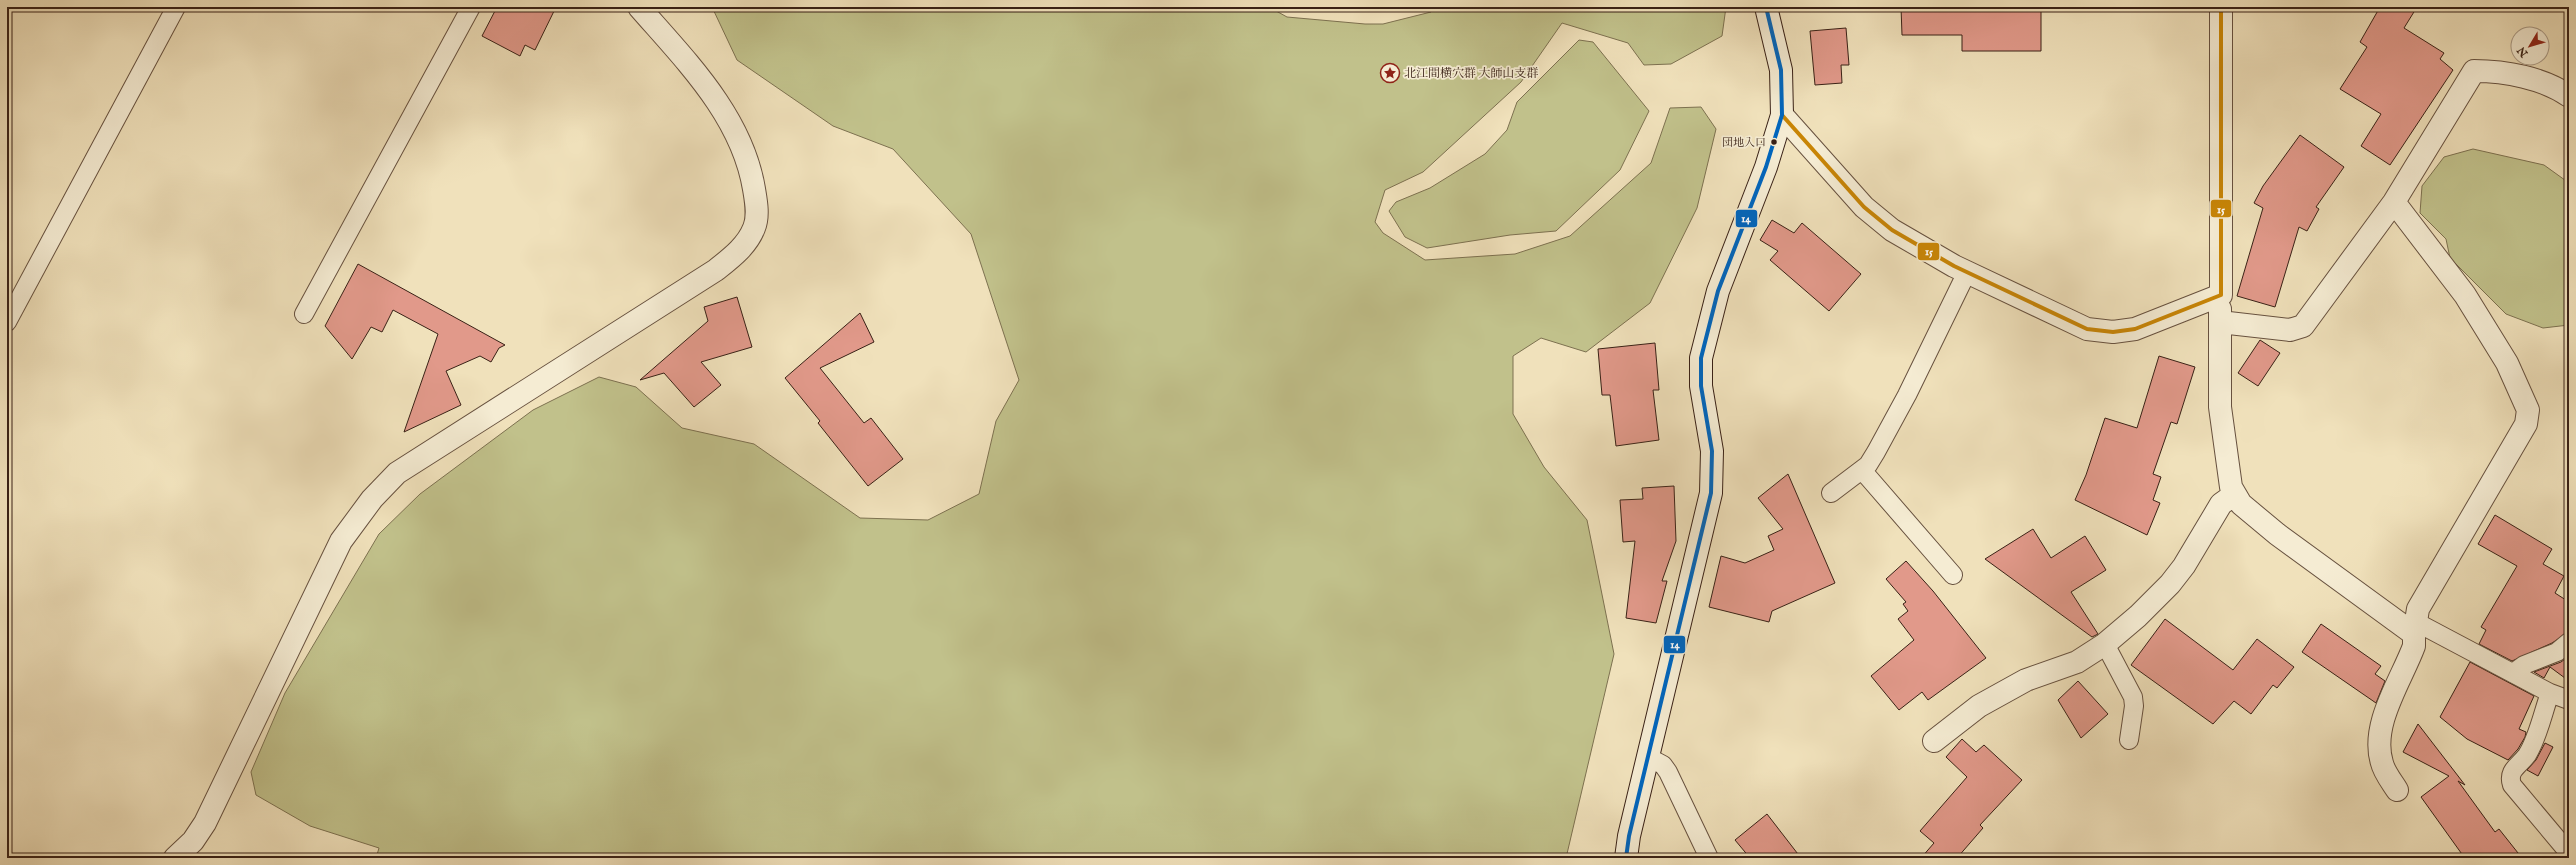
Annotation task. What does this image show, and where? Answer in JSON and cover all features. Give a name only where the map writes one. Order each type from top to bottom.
[{"type":"street","points":[[175,858],[193,842],[205,823],[341,541],[372,499],[397,473],[716,270],[738,252],[754,228],[757,205],[750,164],[730,119],[686,61],[639,7]]},
{"type":"street","points":[[1626,858],[1629,836],[1711,493],[1712,451],[1701,386],[1702,358],[1718,291],[1766,167],[1782,115],[1781,70],[1766,7]]},
{"type":"street","points":[[2221,7],[2220,407],[2231,488],[2241,504],[2277,534],[2415,628]]},
{"type":"street","points":[[2220,322],[2290,330],[2303,326],[2394,202],[2474,71],[2489,71],[2539,80],[2569,96]]},
{"type":"street","points":[[1782,115],[1864,207],[1892,230],[1967,272],[2087,329],[2113,332],[2135,329],[2220,295]]},
{"type":"street","points":[[2394,202],[2465,295],[2507,363],[2528,410],[2526,424],[2418,609],[2414,646],[2383,721],[2379,747],[2382,764],[2397,790]]},
{"type":"street","points":[[1934,741],[1979,706],[2026,680],[2077,662],[2105,644],[2138,616],[2170,584],[2184,566],[2221,504],[2235,494]]},
{"type":"lane","points":[[7,322],[176,7]]},
{"type":"lane","points":[[304,314],[471,7]]},
{"type":"lane","points":[[1831,493],[1862,470],[1876,452],[1907,395],[1967,272]]},
{"type":"lane","points":[[1862,470],[1953,575]]},
{"type":"lane","points":[[2415,628],[2513,673],[2550,693],[2569,700]]},
{"type":"lane","points":[[2513,673],[2524,665],[2552,654],[2569,642]]},
{"type":"lane","points":[[2105,644],[2133,697],[2134,706],[2129,740]]},
{"type":"lane","points":[[2550,693],[2527,754],[2511,772],[2510,778],[2512,785],[2569,853]]},
{"type":"lane","points":[[1648,757],[1662,764],[1668,772],[1709,858]]},
{"type":"green space","points":[[712,7],[1269,7],[1287,17],[1365,24],[1383,24],[1431,12],[1435,7],[1726,7],[1722,36],[1671,64],[1644,65],[1628,43],[1562,23],[1521,82],[1423,172],[1385,190],[1375,222],[1383,233],[1425,260],[1515,254],[1570,236],[1651,163],[1670,108],[1701,107],[1716,129],[1697,208],[1650,303],[1586,352],[1541,338],[1513,356],[1513,414],[1544,467],[1587,520],[1614,654],[1566,858],[376,858],[379,848],[310,826],[256,795],[251,772],[285,693],[379,534],[420,494],[533,410],[599,377],[636,387],[682,428],[754,444],[860,518],[928,520],[979,494],[996,421],[1019,380],[971,234],[893,149],[833,126],[737,60]]},
{"type":"green space","points":[[1579,40],[1593,42],[1649,111],[1620,170],[1556,231],[1510,235],[1427,248],[1405,237],[1389,211],[1396,202],[1430,188],[1485,154],[1507,130],[1517,102]]},
{"type":"green space","points":[[2473,149],[2544,165],[2569,183],[2569,325],[2543,328],[2506,314],[2450,258],[2446,239],[2420,213],[2422,186],[2444,157]]},
{"type":"green space","points":[[2038,856],[2178,858],[2035,858]]},
{"type":"building","points":[[497,7],[556,7],[535,50],[525,45],[520,56],[482,36]]},
{"type":"building","points":[[1901,7],[2041,7],[2041,51],[1962,51],[1962,35],[1902,35]]},
{"type":"building","points":[[2380,7],[2417,7],[2404,28],[2444,53],[2440,59],[2453,70],[2390,165],[2361,146],[2381,114],[2340,89],[2367,47],[2360,42]]},
{"type":"building","points":[[1846,28],[1849,65],[1841,65],[1842,83],[1815,85],[1810,31]]},
{"type":"building","points":[[2300,135],[2344,167],[2316,207],[2319,209],[2307,231],[2299,227],[2275,307],[2237,296],[2263,208],[2254,203],[2263,186]]},
{"type":"building","points":[[1772,220],[1794,233],[1802,223],[1861,274],[1829,311],[1770,260],[1778,251],[1760,240]]},
{"type":"building","points":[[358,264],[505,345],[499,348],[491,362],[480,356],[446,371],[461,405],[404,432],[438,334],[393,310],[382,332],[371,327],[352,359],[325,326]]},
{"type":"building","points":[[737,297],[752,347],[701,362],[721,385],[694,407],[664,373],[640,380],[708,321],[704,307]]},
{"type":"building","points":[[860,313],[874,342],[820,368],[864,423],[871,418],[903,459],[868,486],[818,423],[820,421],[785,378]]},
{"type":"building","points":[[2260,340],[2280,353],[2258,386],[2238,373]]},
{"type":"building","points":[[1655,343],[1659,390],[1653,390],[1659,440],[1616,446],[1610,395],[1602,395],[1598,349]]},
{"type":"building","points":[[2159,356],[2195,367],[2177,424],[2171,422],[2153,474],[2161,477],[2153,500],[2160,503],[2147,535],[2075,500],[2086,475],[2105,418],[2137,428]]},
{"type":"building","points":[[1788,474],[1835,583],[1772,611],[1769,622],[1709,607],[1721,556],[1745,563],[1774,550],[1768,536],[1783,529],[1758,498]]},
{"type":"building","points":[[1674,486],[1676,541],[1662,581],[1667,581],[1656,623],[1626,618],[1635,541],[1623,542],[1620,500],[1643,499],[1642,488]]},
{"type":"building","points":[[2495,515],[2552,549],[2543,564],[2564,576],[2555,593],[2569,602],[2569,632],[2552,643],[2512,661],[2479,644],[2486,630],[2481,627],[2517,566],[2478,544]]},
{"type":"building","points":[[2033,529],[2051,558],[2085,536],[2106,570],[2071,592],[2098,634],[2092,637],[1985,559]]},
{"type":"building","points":[[1906,561],[1933,591],[1986,658],[1928,700],[1922,692],[1899,710],[1871,676],[1914,640],[1898,619],[1908,611],[1903,604],[1906,602],[1886,579]]},
{"type":"building","points":[[2165,619],[2233,670],[2257,639],[2294,667],[2277,688],[2273,685],[2251,714],[2234,701],[2213,724],[2131,665]]},
{"type":"building","points":[[2321,624],[2381,666],[2375,674],[2385,681],[2376,703],[2302,652]]},
{"type":"building","points":[[2569,656],[2569,681],[2550,667],[2544,678],[2534,672],[2561,662]]},
{"type":"building","points":[[2470,662],[2534,696],[2519,729],[2526,732],[2525,737],[2518,749],[2508,760],[2467,739],[2440,717]]},
{"type":"building","points":[[2078,681],[2108,714],[2081,738],[2058,700]]},
{"type":"building","points":[[2418,724],[2465,785],[2458,781],[2495,832],[2499,829],[2522,858],[2462,858],[2464,857],[2421,797],[2449,776],[2403,752]]},
{"type":"building","points":[[1962,739],[1976,752],[1984,745],[2022,780],[1980,825],[1983,828],[1957,858],[1921,858],[1934,843],[1920,831],[1967,777],[1946,757]]},
{"type":"building","points":[[2545,743],[2553,747],[2538,776],[2527,770],[2536,760]]},
{"type":"building","points":[[1767,814],[1801,858],[1750,858],[1735,840]]},
{"type":"transit line","name":"14","points":[[1626,858],[1629,836],[1711,493],[1712,451],[1701,386],[1701,358],[1718,291],[1766,167],[1782,115],[1781,70],[1766,7]]},
{"type":"transit line","name":"15","points":[[1782,115],[1864,207],[1892,230],[1954,266],[2087,329],[2113,332],[2135,329],[2221,295],[2221,7]]},
{"type":"place","name":"北江間横穴群 大師山支群","points":[[1390,73]]},
{"type":"place","name":"団地入口","points":[[1774,142]]}]
